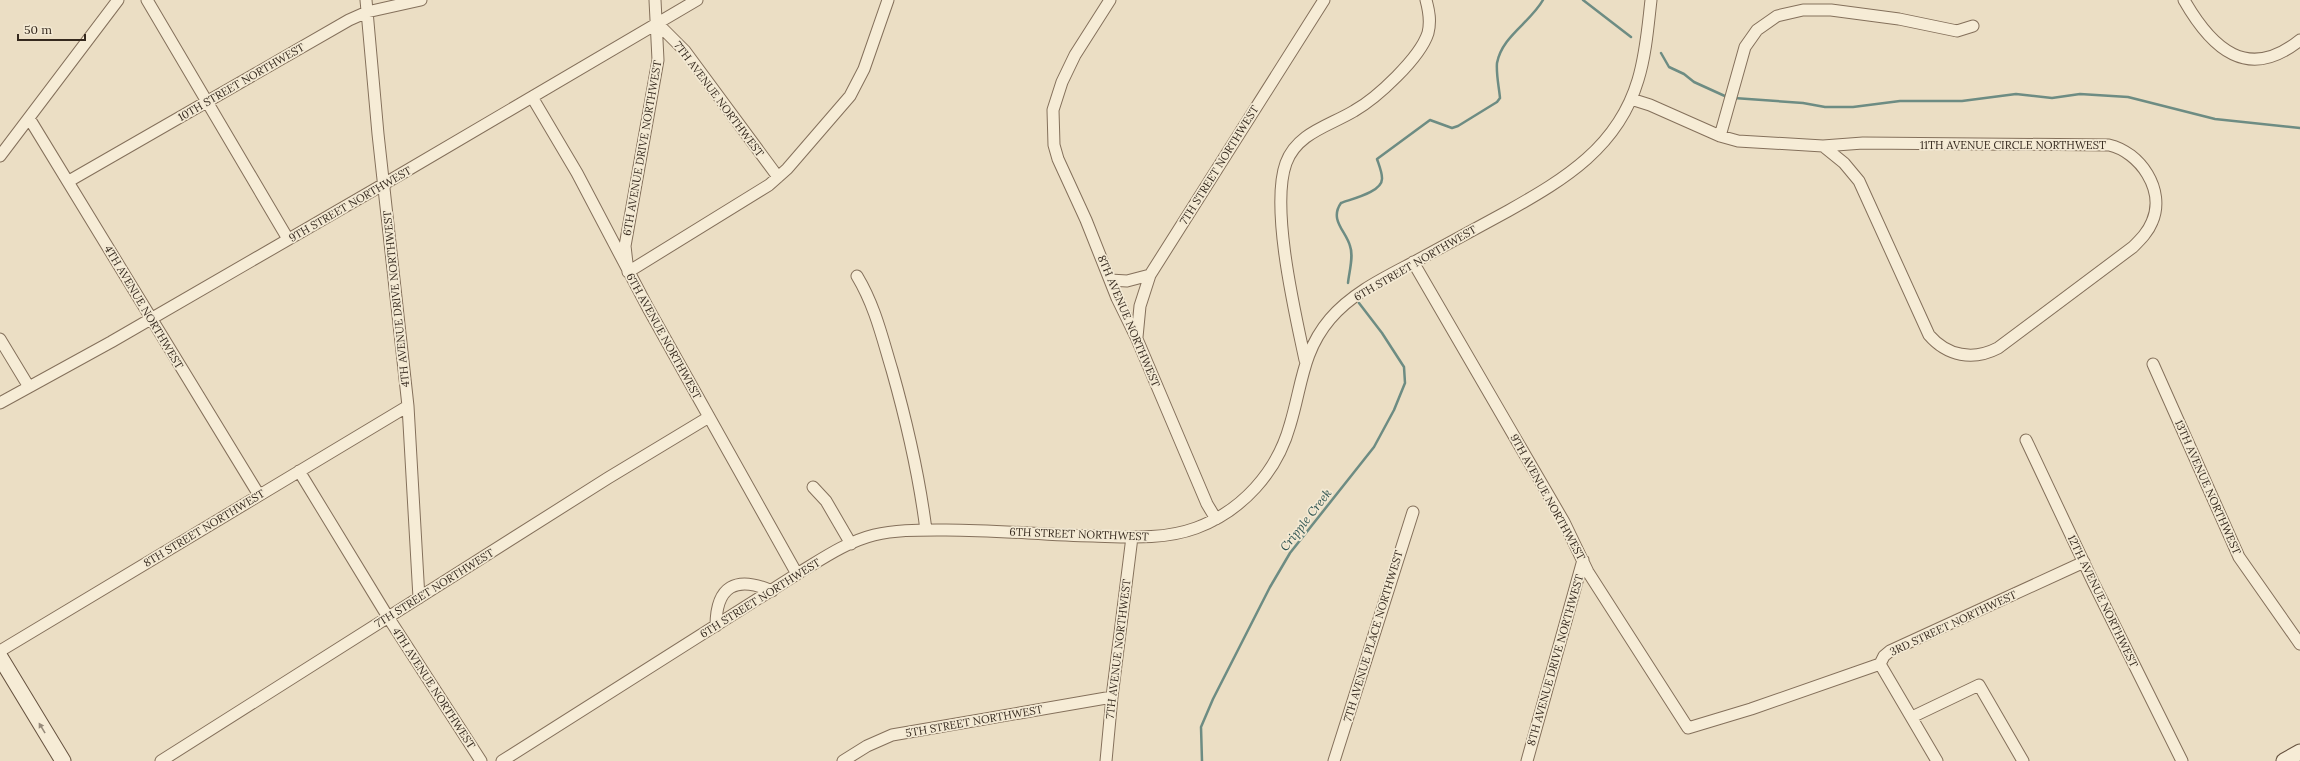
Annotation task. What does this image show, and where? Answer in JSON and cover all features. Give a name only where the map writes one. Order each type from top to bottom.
[{"type":"main road","points":[[0,657],[62,761]]},
{"type":"main road","points":[[2284,761],[2300,752]]},
{"type":"street","points":[[0,156],[118,0]]},
{"type":"street","points":[[147,0],[288,239]]},
{"type":"street","name":"4TH AVENUE DRIVE NORTHWEST","points":[[366,0],[408,406],[419,598]]},
{"type":"street","name":"10TH STREET NORTHWEST","points":[[69,181],[349,20],[367,12],[421,0]]},
{"type":"street","name":"6TH AVENUE DRIVE NORTHWEST","points":[[628,272],[625,246],[658,60],[655,0]]},
{"type":"street","name":"9TH STREET NORTHWEST","points":[[0,403],[150,319],[384,184],[697,0]]},
{"type":"street","points":[[628,272],[742,202],[778,177],[812,140],[854,90],[864,69],[888,0]]},
{"type":"street","name":"8TH AVENUE NORTHWEST","points":[[1110,0],[1069,65],[1056,99],[1052,120],[1054,145],[1058,159],[1207,504],[1216,519]]},
{"type":"street","name":"7TH STREET NORTHWEST","points":[[1137,339],[1140,306],[1150,275],[1324,0]]},
{"type":"street","points":[[1305,360],[1295,314],[1283,232],[1281,187],[1286,163],[1294,148],[1304,138],[1356,110],[1370,100],[1408,62],[1428,33],[1430,22],[1426,0]]},
{"type":"street","name":"6TH STREET NORTHWEST","points":[[502,761],[797,574],[851,544],[890,532],[926,530],[1132,537],[1176,534],[1216,519],[1251,492],[1275,461],[1290,426],[1305,360],[1321,331],[1339,310],[1367,288],[1569,175],[1602,143],[1621,118],[1631,99],[1642,66],[1651,0]]},
{"type":"street","points":[[2184,0],[2198,21],[2216,43],[2240,56],[2255,60],[2268,59],[2285,52],[2300,40]]},
{"type":"street","points":[[1720,136],[1745,46],[1757,30],[1777,16],[1803,10],[1831,10],[1899,19],[1957,31],[1973,26]]},
{"type":"street","name":"7TH AVENUE NORTHWEST","points":[[657,23],[685,51],[778,177]]},
{"type":"street","name":"6TH AVENUE NORTHWEST","points":[[532,97],[577,173],[628,272],[797,574]]},
{"type":"street","name":"11TH AVENUE CIRCLE NORTHWEST","points":[[1631,99],[1650,104],[1720,136],[1741,142],[1823,146],[1863,143],[2109,145],[2127,152],[2141,164],[2148,175],[2155,197],[2154,217],[2148,231],[2133,246],[1998,348],[1984,354],[1961,355],[1946,350],[1929,335],[1859,181],[1844,163],[1823,146]]},
{"type":"street","name":"4TH AVENUE NORTHWEST","points":[[29,118],[69,181],[150,319],[259,495]]},
{"type":"street","name":"9TH AVENUE NORTHWEST","points":[[1413,262],[1564,522],[1583,560],[1615,616],[1688,728]]},
{"type":"street","points":[[1110,280],[1127,281],[1150,275]]},
{"type":"street","points":[[857,276],[876,313],[909,430],[921,489],[926,530]]},
{"type":"street","points":[[0,339],[29,387]]},
{"type":"street","name":"13TH AVENUE NORTHWEST","points":[[2153,364],[2236,552],[2300,644]]},
{"type":"street","name":"8TH STREET NORTHWEST","points":[[0,651],[408,406]]},
{"type":"street","name":"7TH STREET NORTHWEST","points":[[161,761],[388,617],[709,417]]},
{"type":"street","name":"12TH AVENUE NORTHWEST","points":[[2026,440],[2182,761]]},
{"type":"street","name":"4TH AVENUE NORTHWEST","points":[[299,471],[388,617],[481,761]]},
{"type":"street","points":[[814,487],[830,506],[851,544]]},
{"type":"street","name":"7TH AVENUE PLACE NORTHWEST","points":[[1334,761],[1413,512]]},
{"type":"street","name":"7TH AVENUE NORTHWEST","points":[[1106,761],[1112,697],[1132,537]]},
{"type":"street","name":"8TH AVENUE DRIVE NORTHWEST","points":[[1527,761],[1583,560]]},
{"type":"street","name":"3RD STREET NORTHWEST","points":[[1688,728],[1751,709],[1880,664],[1884,656],[1890,651],[2084,562]]},
{"type":"street","points":[[716,626],[716,609],[722,594],[735,585],[745,583],[755,584],[772,591]]},
{"type":"street","points":[[1880,664],[1937,761]]},
{"type":"street","points":[[1912,717],[1979,685],[2023,761]]},
{"type":"street","name":"5TH STREET NORTHWEST","points":[[843,761],[867,746],[892,735],[1112,697]]},
{"type":"waterway","name":"Cripple Creek","points":[[1348,283],[1352,254],[1348,241],[1338,220],[1338,209],[1341,203],[1366,194],[1377,187],[1381,183],[1382,178],[1377,159],[1430,120],[1452,128],[1458,126],[1497,102],[1500,98],[1497,76],[1497,63],[1500,53],[1510,37],[1531,16],[1543,0]]},
{"type":"waterway","points":[[1583,0],[1631,37]]},
{"type":"waterway","points":[[1661,53],[1669,67],[1684,74],[1694,82],[1727,97]]},
{"type":"waterway","points":[[1734,98],[1803,103],[1825,107],[1853,107],[1900,101],[1962,101],[2016,94],[2052,98],[2080,94],[2128,97],[2215,119],[2300,128]]},
{"type":"waterway","name":"Cripple Creek","points":[[1202,761],[1201,727],[1213,699],[1270,587],[1290,553],[1374,447],[1394,410],[1405,383],[1404,367],[1382,333],[1359,303]]}]
